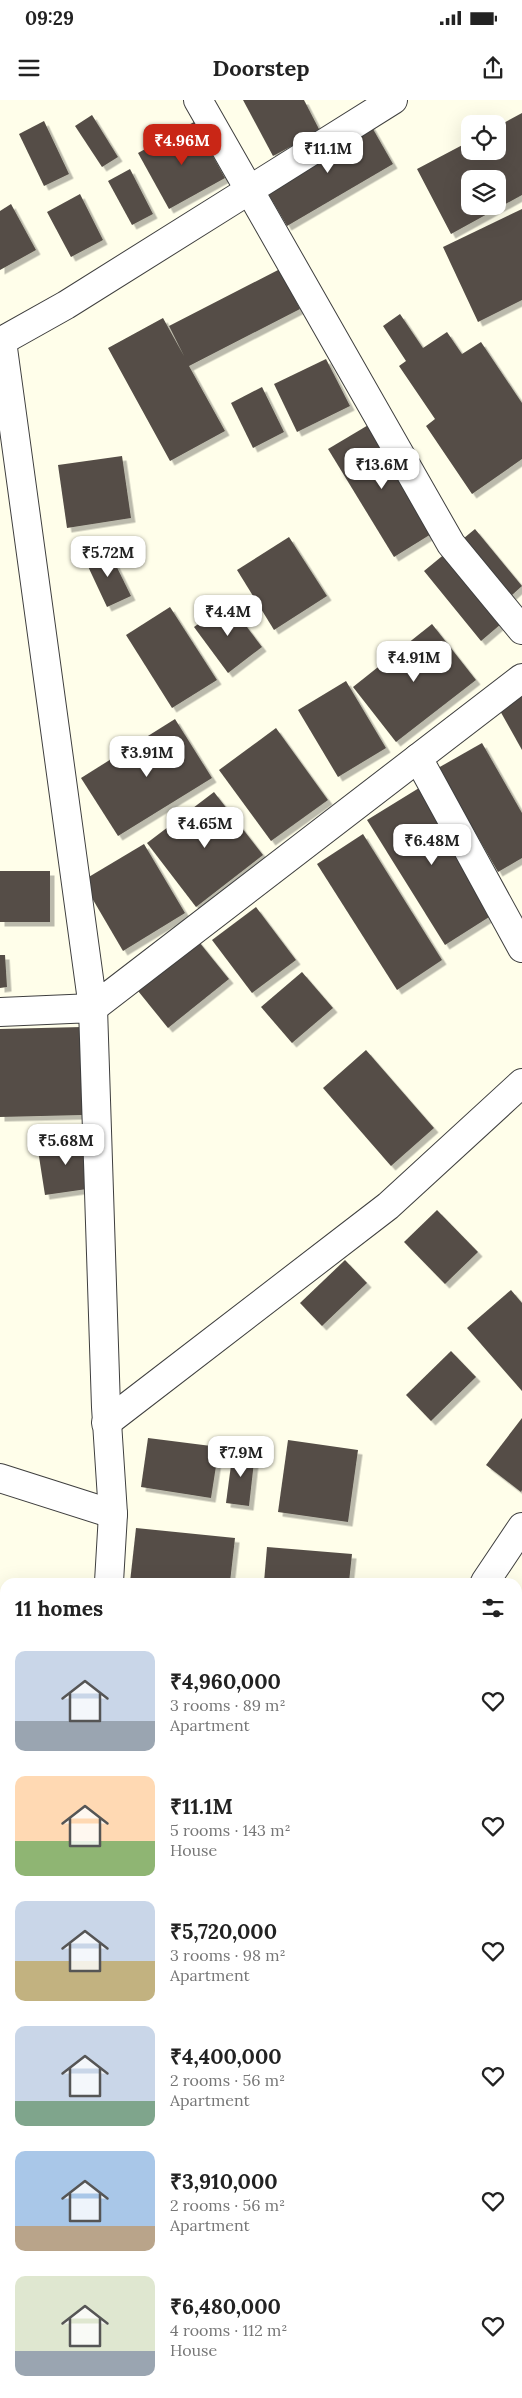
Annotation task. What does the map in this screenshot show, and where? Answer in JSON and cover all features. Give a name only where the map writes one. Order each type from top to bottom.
[{"type":"street","points":[[198,100],[450,544],[522,630]]},
{"type":"street","points":[[108,1578],[113,1514],[106,1423],[93,1008],[1,341],[66,305],[393,100]]},
{"type":"street","points":[[0,1012],[93,1008],[522,678]]},
{"type":"street","points":[[418,758],[522,948]]},
{"type":"street","points":[[106,1423],[388,1206],[522,1083]]},
{"type":"street","points":[[0,1478],[113,1514]]},
{"type":"street","points":[[488,1578],[522,1527]]},
{"type":"building","points":[[243,100],[304,100],[320,131],[273,156]]},
{"type":"building","points":[[522,113],[522,195],[506,204],[506,170],[461,170],[461,215],[486,215],[451,234],[417,169],[461,146],[461,160],[506,160],[506,122]]},
{"type":"building","points":[[92,115],[118,157],[102,167],[75,126]]},
{"type":"building","points":[[44,121],[69,174],[44,186],[19,134]]},
{"type":"building","points":[[194,122],[225,178],[169,209],[138,153]]},
{"type":"building","points":[[369,122],[393,164],[287,226],[263,185]]},
{"type":"building","points":[[130,169],[153,214],[132,225],[108,181]]},
{"type":"building","points":[[80,194],[103,240],[71,257],[47,212]]},
{"type":"building","points":[[11,204],[36,250],[0,270],[0,211]]},
{"type":"building","points":[[522,209],[522,300],[478,322],[443,247]]},
{"type":"building","points":[[280,269],[300,309],[189,366],[225,431],[170,461],[108,348],[163,318],[184,356],[169,326]]},
{"type":"building","points":[[400,314],[423,348],[447,332],[462,354],[481,342],[522,403],[522,459],[472,494],[426,426],[435,419],[399,366],[406,361],[383,326]]},
{"type":"building","points":[[326,359],[350,406],[297,432],[274,384]]},
{"type":"building","points":[[262,387],[284,432],[253,448],[231,403]]},
{"type":"building","points":[[370,424],[436,531],[394,557],[328,449]]},
{"type":"building","points":[[122,456],[131,518],[67,528],[58,465]]},
{"type":"building","points":[[475,529],[522,586],[492,613],[501,624],[481,641],[424,571]]},
{"type":"building","points":[[289,537],[327,596],[274,630],[237,570]]},
{"type":"building","points":[[108,549],[131,596],[107,607],[85,560]]},
{"type":"building","points":[[228,602],[262,647],[228,673],[194,627]]},
{"type":"building","points":[[170,607],[217,680],[172,708],[126,635]]},
{"type":"building","points":[[432,624],[476,680],[396,742],[353,687]]},
{"type":"building","points":[[346,681],[386,748],[338,777],[298,710]]},
{"type":"building","points":[[522,695],[522,750],[499,709]]},
{"type":"building","points":[[175,719],[212,778],[118,836],[81,778]]},
{"type":"building","points":[[276,728],[328,800],[271,841],[219,770]]},
{"type":"building","points":[[482,743],[522,813],[522,858],[498,872],[438,768]]},
{"type":"building","points":[[419,788],[497,912],[445,945],[367,820]]},
{"type":"building","points":[[214,792],[263,855],[196,907],[147,843]]},
{"type":"building","points":[[363,834],[442,960],[397,990],[317,864]]},
{"type":"building","points":[[144,844],[185,913],[123,951],[82,881]]},
{"type":"building","points":[[0,871],[50,871],[50,922],[0,922]]},
{"type":"building","points":[[256,907],[296,960],[252,993],[212,940]]},
{"type":"building","points":[[191,932],[229,979],[168,1028],[130,981]]},
{"type":"building","points":[[0,955],[5,955],[7,987],[0,988]]},
{"type":"building","points":[[302,972],[333,1008],[292,1043],[261,1007]]},
{"type":"building","points":[[82,1027],[83,1115],[0,1117],[0,1029]]},
{"type":"building","points":[[366,1050],[434,1128],[391,1166],[323,1088]]},
{"type":"building","points":[[88,1136],[94,1188],[45,1195],[37,1144]]},
{"type":"building","points":[[437,1210],[478,1252],[445,1284],[404,1242]]},
{"type":"building","points":[[345,1260],[367,1283],[322,1326],[300,1303]]},
{"type":"building","points":[[511,1290],[522,1303],[522,1391],[467,1328]]},
{"type":"building","points":[[451,1351],[476,1377],[431,1421],[406,1395]]},
{"type":"building","points":[[522,1418],[522,1490],[521,1492],[486,1465]]},
{"type":"building","points":[[148,1438],[219,1447],[211,1498],[141,1487]]},
{"type":"building","points":[[288,1440],[358,1450],[348,1522],[278,1512]]},
{"type":"building","points":[[233,1450],[255,1453],[249,1506],[226,1503]]},
{"type":"building","points":[[136,1528],[235,1538],[230,1578],[130,1578]]},
{"type":"building","points":[[267,1547],[352,1554],[349,1578],[264,1578]]}]
